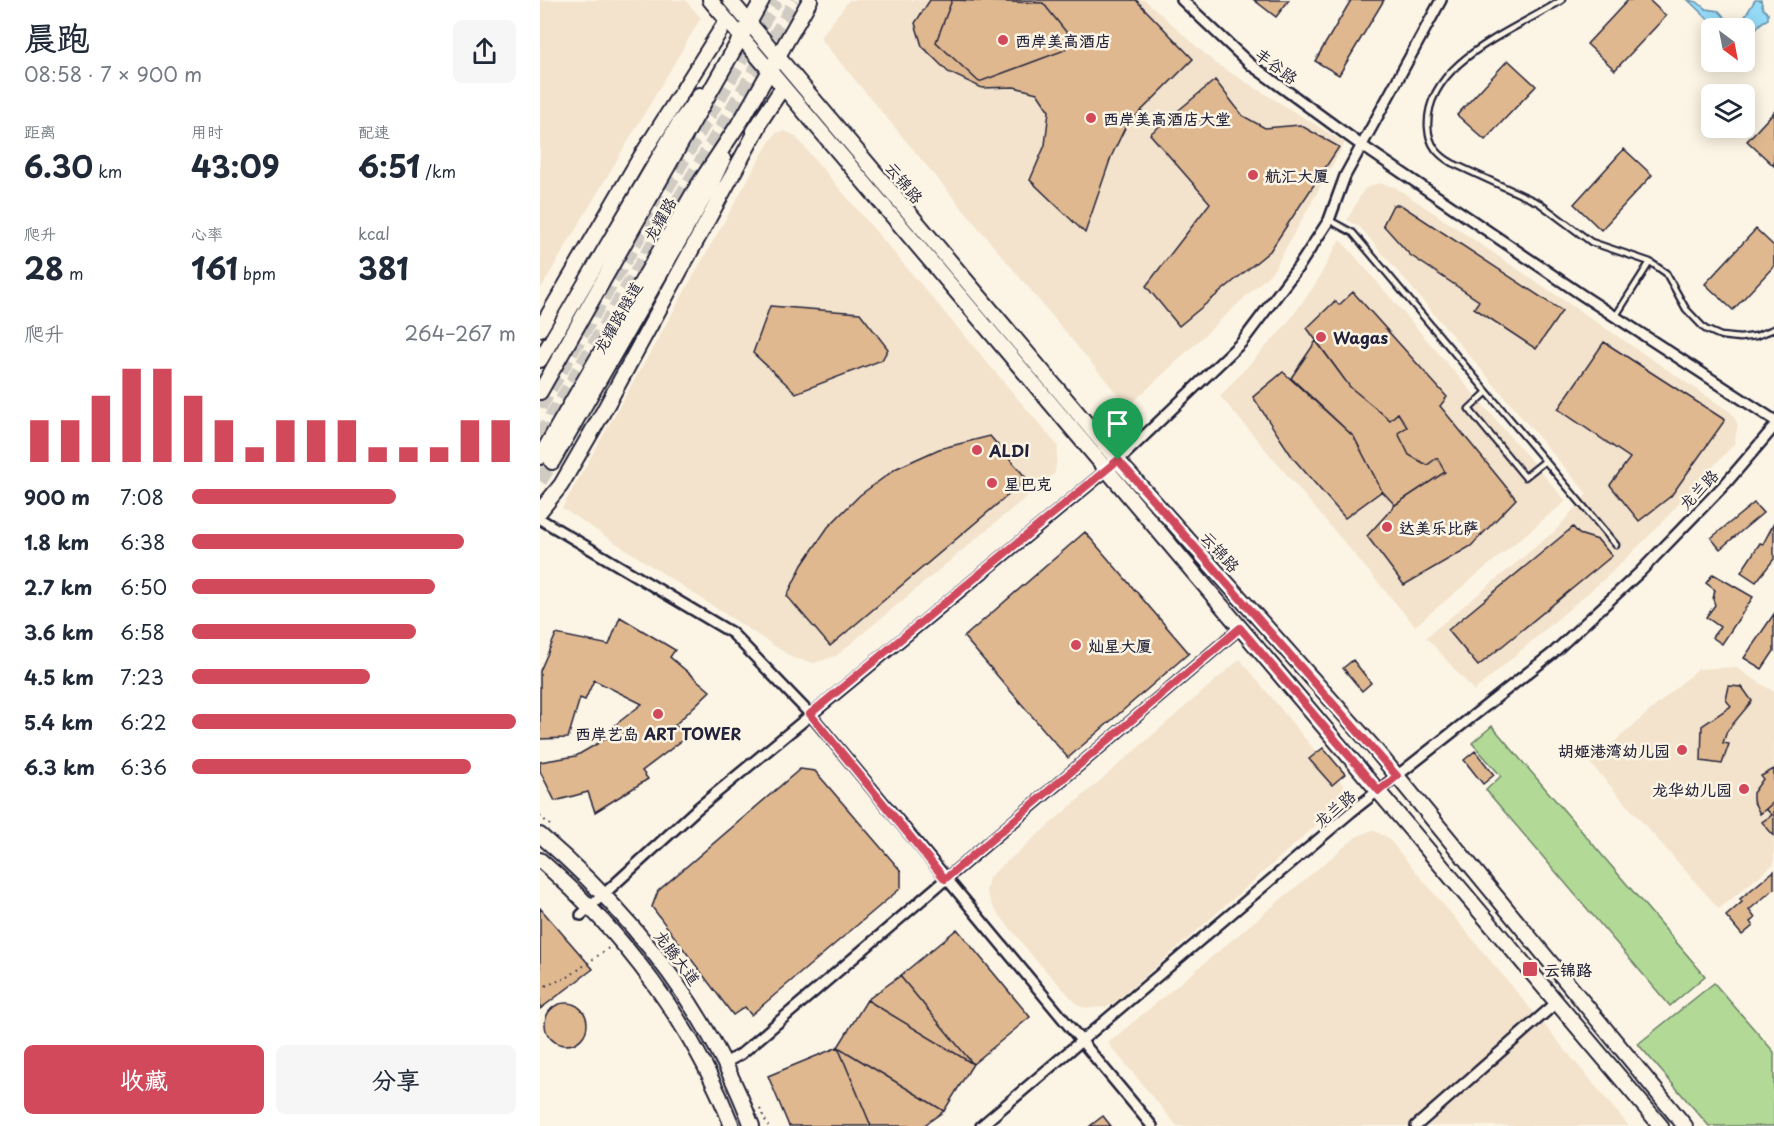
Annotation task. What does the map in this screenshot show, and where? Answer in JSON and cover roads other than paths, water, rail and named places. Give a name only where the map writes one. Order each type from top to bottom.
[{"type":"main road","name":"云锦路","points":[[710,0],[1661,1126]]},
{"type":"main road","name":"云锦路","points":[[730,0],[1118,460],[1397,776],[1685,1126]]},
{"type":"main road","name":"龙耀路","points":[[540,392],[762,0]]},
{"type":"main road","name":"龙耀路","points":[[546,460],[695,190],[744,116],[810,0]]},
{"type":"main road","points":[[540,329],[638,161],[727,20]]},
{"type":"main road","points":[[679,123],[706,52]]},
{"type":"main road","points":[[540,360],[679,123],[729,58]]},
{"type":"main road","name":"龙耀路隧道","points":[[710,187],[759,126],[783,87]]},
{"type":"main road","name":"龙耀路隧道","points":[[546,460],[710,187],[744,116]]},
{"type":"main road","points":[[540,511],[561,485],[602,414],[759,126]]},
{"type":"main road","name":"龙腾大道","points":[[540,835],[603,894],[641,935],[670,972],[705,1026],[725,1063],[752,1126]]},
{"type":"main road","points":[[540,860],[585,911],[634,957],[673,1011],[702,1061],[732,1126]]},
{"type":"street","name":"丰谷路","points":[[1182,0],[1250,64],[1361,145],[1615,317],[1774,420]]},
{"type":"street","points":[[585,911],[810,714],[1107,470],[1242,342],[1299,266],[1329,220],[1345,176],[1441,0]]},
{"type":"street","name":"龙兰路","points":[[981,1126],[1397,776],[1562,645],[1640,572],[1726,482],[1774,427]]},
{"type":"street","points":[[540,519],[732,633],[810,714],[1080,1043],[1152,1126]]},
{"type":"street","points":[[725,1063],[741,1054],[1240,628]]},
{"type":"street","points":[[1416,1126],[1556,1003]]},
{"type":"lane","points":[[1562,0],[1456,65],[1432,98],[1428,117],[1429,134],[1440,156],[1539,203],[1591,242],[1650,262],[1666,273],[1686,309],[1705,329],[1721,336],[1740,338],[1756,336],[1774,329]]},
{"type":"lane","points":[[1329,220],[1353,233],[1616,545]]},
{"type":"lane","points":[[1615,317],[1650,262]]},
{"type":"lane","points":[[1487,392],[1469,409],[1525,477],[1545,461]]},
{"type":"water","points":[[1688,0],[1697,2],[1706,9],[1719,11],[1725,18],[1707,18]]},
{"type":"water","points":[[1755,0],[1761,0],[1763,9],[1768,13],[1768,19],[1755,30],[1755,18],[1744,18]]},
{"type":"tunnel","points":[[540,407],[776,0]]},
{"type":"tunnel","points":[[540,436],[796,0]]},
{"type":"tunnel","points":[[540,481],[552,462]]},
{"type":"place","name":"西岸美高酒店","points":[[1003,40]]},
{"type":"place","name":"西岸美高酒店大堂","points":[[1091,118]]},
{"type":"place","name":"航汇大厦","points":[[1253,175]]},
{"type":"place","name":"Wagas","points":[[1321,337]]},
{"type":"place","name":"ALDI","points":[[977,450]]},
{"type":"place","name":"星巴克","points":[[992,483]]},
{"type":"place","name":"达美乐比萨","points":[[1387,527]]},
{"type":"place","name":"灿星大厦","points":[[1076,645]]},
{"type":"place","name":"西岸艺岛 ART TOWER","points":[[658,714]]},
{"type":"place","name":"胡姬港湾幼儿园","points":[[1682,750]]},
{"type":"place","name":"龙华幼儿园","points":[[1744,789]]},
{"type":"place","name":"云锦路","points":[[1530,969]]}]
